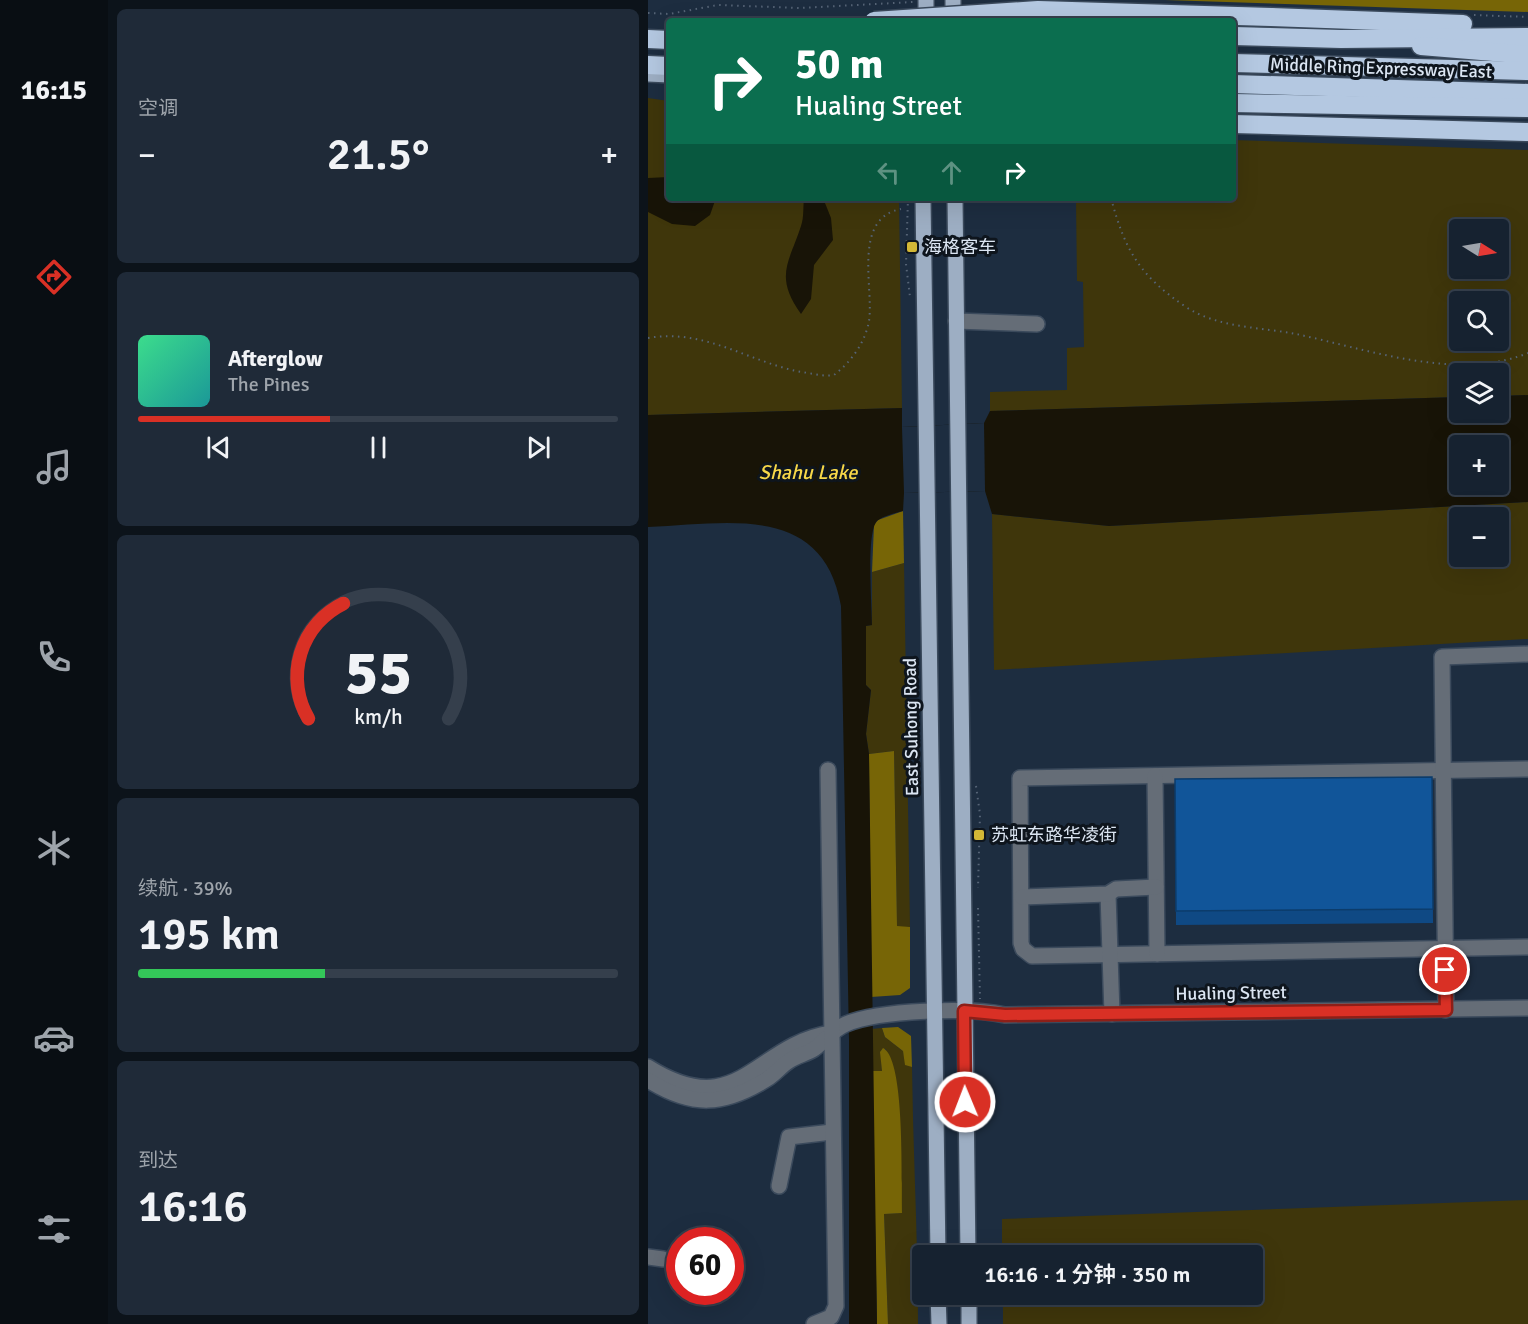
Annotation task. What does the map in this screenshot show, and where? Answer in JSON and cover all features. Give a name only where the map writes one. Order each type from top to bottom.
[{"type":"highway","points":[[919,18],[1038,10],[1528,27]]},
{"type":"highway","points":[[1236,36],[1341,39],[1527,54]]},
{"type":"highway","points":[[648,39],[666,40]]},
{"type":"highway","name":"Middle Ring Expressway East","points":[[1236,63],[1527,54]]},
{"type":"highway","name":"Middle Ring Expressway East","points":[[1236,84],[1527,109]]},
{"type":"highway","points":[[1236,103],[1527,109]]},
{"type":"highway","points":[[1236,123],[1528,132]]},
{"type":"main road","points":[[953,0],[953,18]]},
{"type":"main road","points":[[926,1],[926,18]]},
{"type":"main road","points":[[648,30],[666,31]]},
{"type":"main road","name":"East Suhong Road","points":[[923,201],[938,1245]]},
{"type":"main road","points":[[955,201],[968,1245]]},
{"type":"main road","points":[[939,1305],[939,1324]]},
{"type":"main road","points":[[969,1305],[969,1324]]},
{"type":"street","points":[[956,321],[1036,324]]},
{"type":"street","points":[[1446,1010],[1442,657],[1528,654]]},
{"type":"street","points":[[1528,769],[1020,778],[1021,943],[1026,954],[1032,957],[1528,947]]},
{"type":"street","points":[[814,1324],[831,1317],[836,1306],[828,770]]},
{"type":"street","points":[[1155,776],[1157,954]]},
{"type":"street","points":[[1022,897],[1108,894],[1116,889],[1156,887]]},
{"type":"street","points":[[1108,894],[1112,1014]]},
{"type":"street","name":"Hualing Street","points":[[831,1033],[848,1023],[935,1011],[1005,1015],[1528,1008]]},
{"type":"street","points":[[648,1067],[684,1085],[711,1088],[746,1077],[809,1036],[831,1033]]},
{"type":"street","points":[[648,1080],[694,1101],[729,1098],[769,1078],[789,1061],[813,1050],[831,1033]]},
{"type":"street","points":[[778,1186],[789,1137],[832,1132]]},
{"type":"path","points":[[648,13],[669,14],[718,6],[800,8],[926,1]]},
{"type":"path","points":[[1112,201],[1120,230],[1131,255],[1163,289],[1199,314],[1215,320],[1416,361],[1454,364],[1486,362],[1528,353]]},
{"type":"path","points":[[648,338],[681,337],[720,344],[767,364],[834,375],[857,350],[867,329],[868,262],[874,231],[887,215],[901,209]]},
{"type":"shaded area","points":[[1165,0],[1528,0],[1528,12]]},
{"type":"shaded area","points":[[648,98],[666,101],[666,201],[899,201],[902,408],[648,415]]},
{"type":"shaded area","points":[[1236,140],[1528,150],[1528,395],[1509,396],[1509,363],[1449,363],[1449,397],[990,411],[990,392],[1067,390],[1067,348],[1084,347],[1083,282],[1077,281],[1076,201],[1236,201]]},
{"type":"shaded area","points":[[987,201],[1076,201],[987,202]]},
{"type":"shaded area","points":[[1528,502],[1528,639],[994,670],[992,514],[1109,526]]},
{"type":"shaded area","points":[[903,511],[904,563],[872,572],[874,525],[878,520]]},
{"type":"shaded area","points":[[904,563],[910,927],[897,927],[894,751],[869,754],[866,734],[871,690],[866,685],[866,626],[872,625],[872,572]]},
{"type":"shaded area","points":[[894,751],[897,926],[910,927],[910,988],[900,995],[871,997],[869,754]]},
{"type":"shaded area","points":[[898,1027],[911,1036],[912,1067],[905,1065],[903,1051],[885,1037],[882,1028]]},
{"type":"shaded area","points":[[882,1028],[885,1037],[903,1051],[906,1065],[912,1067],[917,1245],[912,1245],[912,1305],[918,1305],[918,1324],[888,1324],[884,1214],[901,1213],[886,1049],[881,1050],[882,1072],[872,1071],[871,1029]]},
{"type":"shaded area","points":[[883,1048],[890,1057],[896,1075],[899,1098],[902,1213],[884,1214],[888,1324],[877,1324],[872,1071],[882,1071],[880,1052]]},
{"type":"shaded area","points":[[1528,1200],[1528,1324],[1003,1324],[1003,1305],[1263,1305],[1263,1245],[1002,1245],[1002,1219]]},
{"type":"water","points":[[666,177],[666,201],[715,201],[710,215],[695,226],[672,224],[648,212],[648,178]]},
{"type":"water","points":[[804,201],[824,201],[831,218],[833,240],[814,265],[811,299],[801,314],[788,289],[786,270],[803,216]]},
{"type":"water","name":"Shahu Lake","points":[[1528,395],[1528,502],[1109,526],[992,514],[985,491],[904,493],[903,511],[877,521],[871,554],[872,625],[866,626],[866,685],[871,690],[866,734],[869,754],[877,1324],[849,1324],[849,1039],[841,606],[831,573],[814,549],[793,535],[767,526],[739,523],[648,527],[648,415],[902,408],[902,427],[984,423],[990,411],[1449,397],[1449,423],[1509,423],[1509,396]]},
{"type":"pier","points":[[984,423],[985,491],[904,493],[902,427]]},
{"type":"building","points":[[1432,777],[1433,909],[1176,911],[1175,779]]},
{"type":"place","name":"海格客车","points":[[912,247]]},
{"type":"place","name":"苏虹东路华凌街","points":[[979,835]]},
{"type":"route","points":[[965,1102],[964,1011],[988,1011],[1005,1015],[1446,1010],[1445,970]]}]
